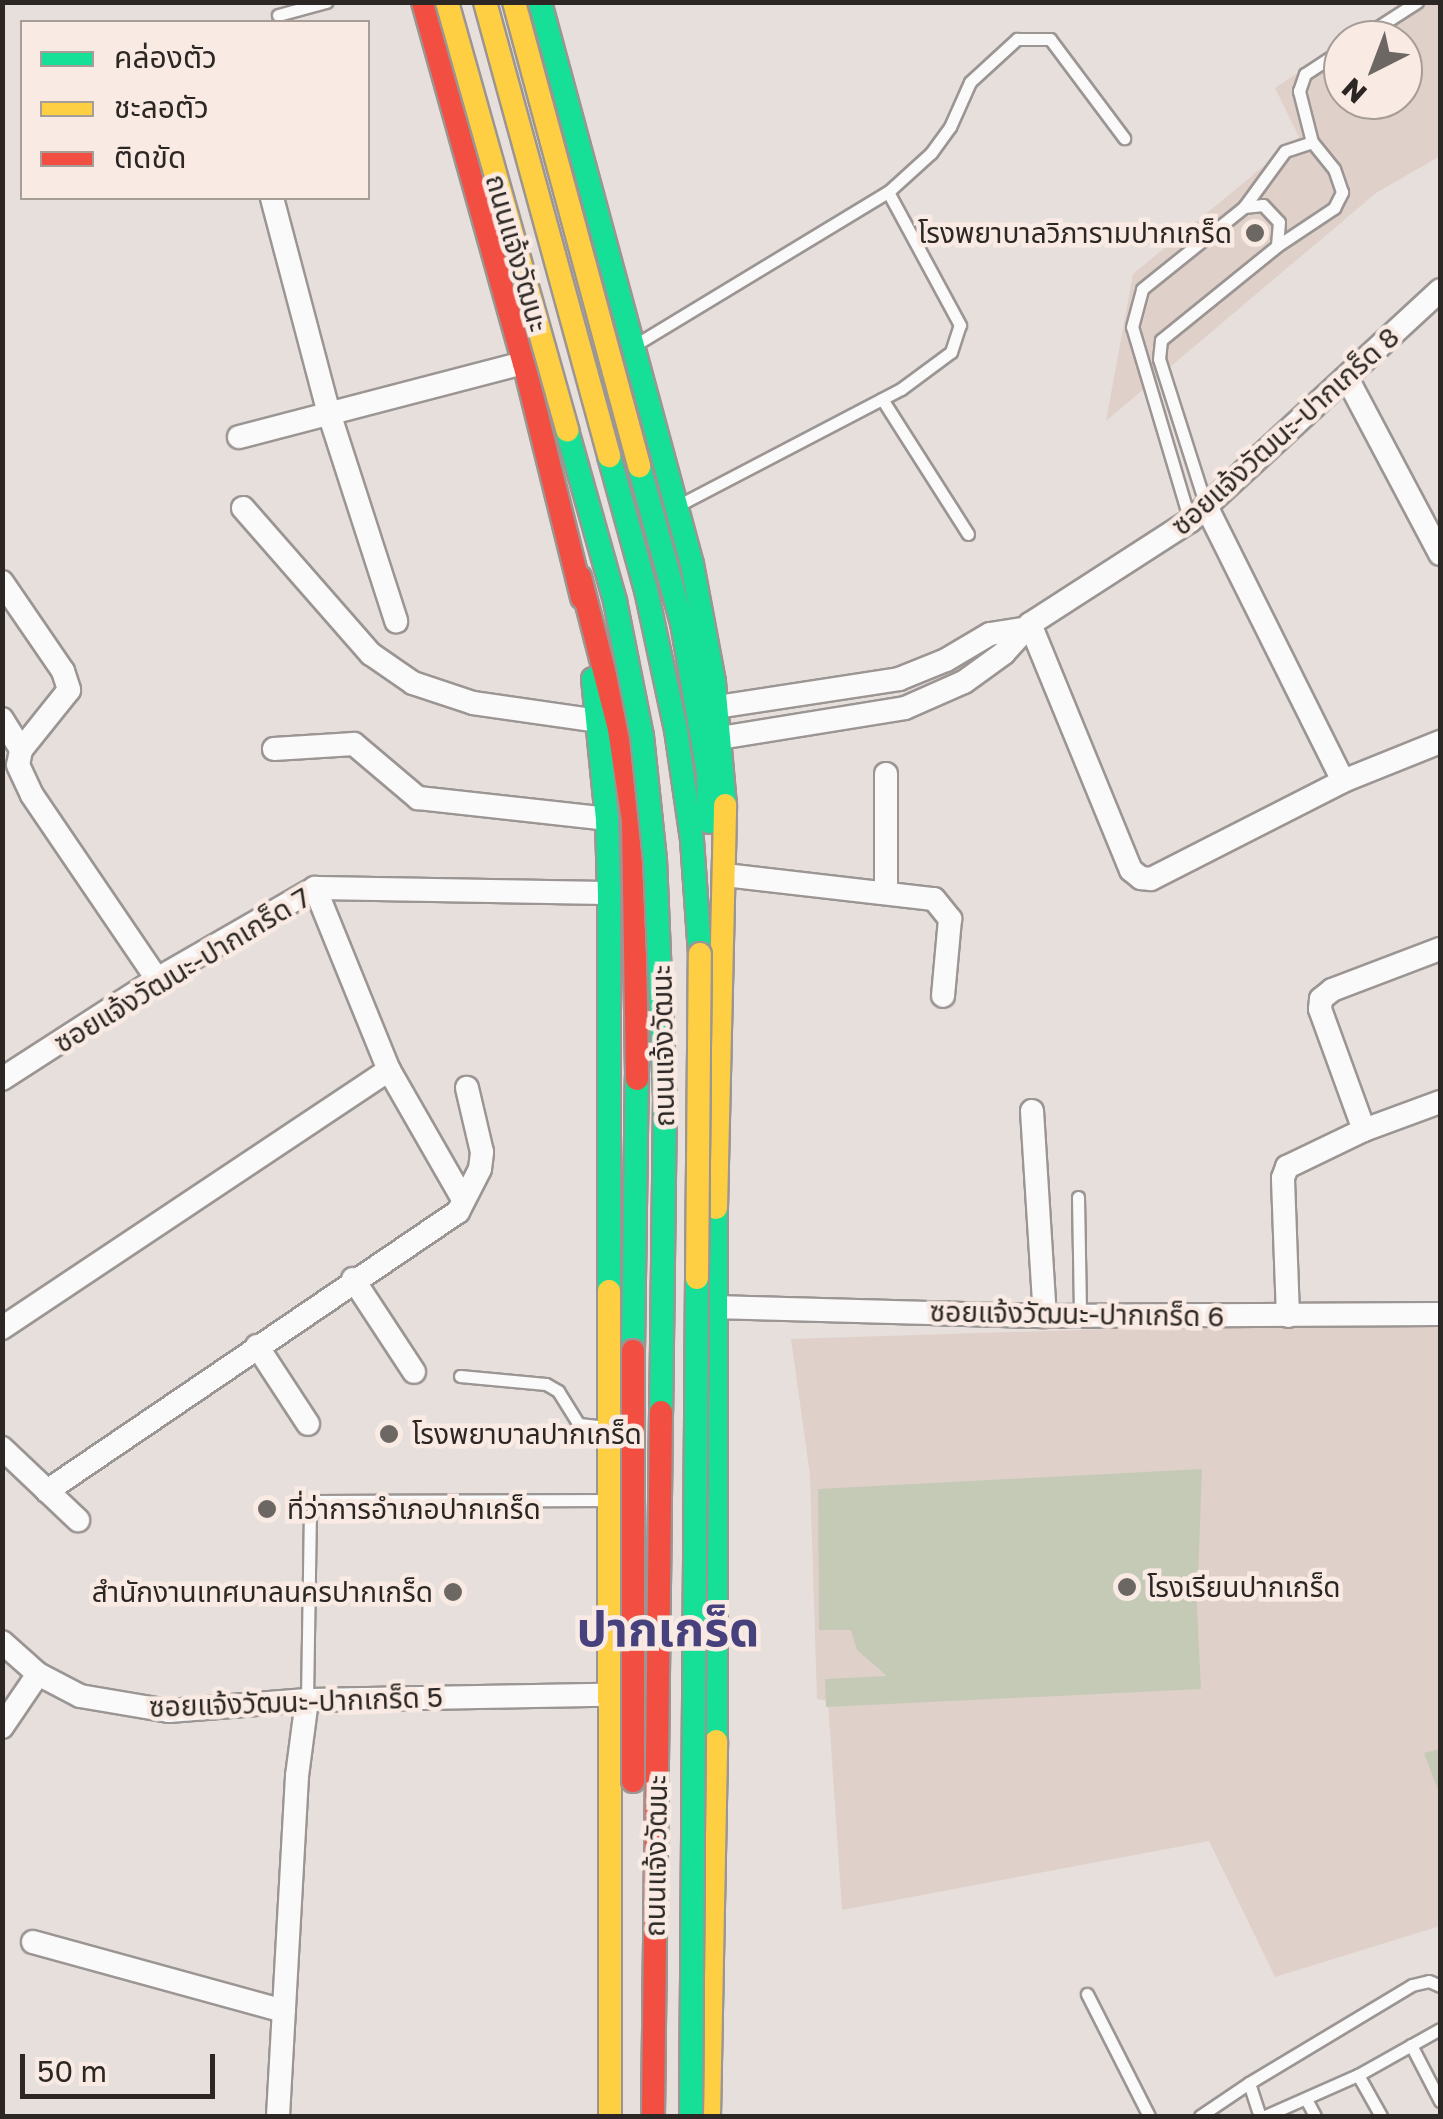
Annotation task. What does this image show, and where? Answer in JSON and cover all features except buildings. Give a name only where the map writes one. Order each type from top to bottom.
[{"type":"main road","name":"ถนนแจ้งวัฒนะ","points":[[422,2],[580,577],[607,818],[610,2116]]},
{"type":"main road","name":"ถนนแจ้งวัฒนะ","points":[[447,2],[615,601],[642,736],[655,859],[665,1098],[654,2116]]},
{"type":"main road","name":"ถนนแจ้งวัฒนะ","points":[[486,2],[646,590],[676,730],[692,840],[700,954],[691,2116]]},
{"type":"main road","points":[[514,2],[663,546],[697,694],[708,772],[709,840],[700,954]]},
{"type":"main road","name":"ถนนแจ้งวัฒนะ","points":[[540,2],[677,506],[720,738],[725,875],[714,1308],[716,1806],[709,2105]]},
{"type":"main road","points":[[580,577],[619,729],[633,820],[637,1056],[633,1351],[634,2116]]},
{"type":"main road","points":[[609,2083],[709,2105],[729,2116]]},
{"type":"street","points":[[273,200],[330,413],[396,621]]},
{"type":"street","name":"ซอยแจ้งวัฒนะ-ปากเกร็ด 8","points":[[720,738],[905,708],[964,682],[1004,654],[1026,626],[1198,514],[1440,290]]},
{"type":"street","points":[[239,437],[524,363]]},
{"type":"street","points":[[1347,378],[1440,554]]},
{"type":"street","points":[[243,508],[371,654],[412,682],[473,703],[598,721]]},
{"type":"street","points":[[1198,514],[1343,781]]},
{"type":"street","points":[[2,582],[62,671],[69,690],[21,750],[18,764],[32,795],[158,979]]},
{"type":"street","points":[[1026,626],[1130,870],[1141,878],[1151,879],[1343,781],[1440,742]]},
{"type":"street","name":"ซอยแจ้งวัฒนะ-ปากเกร็ด 8","points":[[717,707],[899,679],[946,660],[990,634],[1026,626]]},
{"type":"street","points":[[2,719],[21,750]]},
{"type":"street","points":[[274,749],[354,744],[418,798],[607,818]]},
{"type":"street","points":[[886,774],[886,893]]},
{"type":"street","points":[[725,875],[934,900],[948,912],[942,996]]},
{"type":"street","points":[[315,888],[389,1070],[463,1200]]},
{"type":"street","name":"ซอยแจ้งวัฒนะ-ปากเกร็ด 7","points":[[2,1078],[158,979],[315,888],[609,892]]},
{"type":"street","points":[[1364,1130],[1320,1009],[1321,999],[1332,990],[1440,948]]},
{"type":"street","points":[[2,1328],[389,1070]]},
{"type":"street","points":[[46,1491],[458,1212],[480,1169],[482,1152],[467,1088]]},
{"type":"street","points":[[1288,1316],[1283,1178],[1287,1167],[1364,1130],[1440,1102]]},
{"type":"street","points":[[1032,1112],[1045,1316]]},
{"type":"street","points":[[354,1280],[414,1372]]},
{"type":"street","name":"ซอยแจ้งวัฒนะ-ปากเกร็ด 6","points":[[714,1308],[1045,1316],[1440,1314]]},
{"type":"street","points":[[257,1346],[308,1424]]},
{"type":"street","points":[[2,1448],[78,1520]]},
{"type":"street","name":"ซอยแจ้งวัฒนะ-ปากเกร็ด 5","points":[[2,1642],[38,1674],[80,1696],[168,1711],[306,1700],[608,1695]]},
{"type":"street","points":[[2,1727],[38,1674]]},
{"type":"street","points":[[278,2116],[297,1776],[306,1700]]},
{"type":"street","points":[[33,1942],[284,2010]]},
{"type":"lane","points":[[278,16],[326,2]]},
{"type":"lane","points":[[1390,20],[1418,2]]},
{"type":"lane","points":[[634,345],[888,192],[931,153],[950,126],[970,82],[1016,39],[1050,38],[1124,138]]},
{"type":"lane","points":[[1198,514],[1159,358],[1161,340],[1277,246],[1334,208],[1342,192],[1334,169],[1312,142],[1299,92],[1304,74],[1323,62]]},
{"type":"lane","points":[[1198,514],[1132,327],[1142,288],[1244,207],[1286,151],[1312,142]]},
{"type":"lane","points":[[677,506],[882,399],[951,352],[960,325],[888,192]]},
{"type":"lane","points":[[1244,207],[1263,206],[1279,222],[1277,246]]},
{"type":"lane","points":[[882,399],[968,534]]},
{"type":"lane","points":[[1078,1197],[1080,1316]]},
{"type":"lane","points":[[460,1376],[546,1384],[558,1391],[579,1424],[609,1427]]},
{"type":"lane","points":[[306,1700],[310,1516],[320,1500],[608,1500]]},
{"type":"lane","points":[[1200,2116],[1412,1986],[1429,1981],[1440,1986]]},
{"type":"lane","points":[[1087,1994],[1150,2116]]},
{"type":"lane","points":[[1249,2083],[1263,2116],[1358,2075],[1440,2030]]},
{"type":"lane","points":[[1412,2044],[1440,2101]]},
{"type":"lane","points":[[1358,2075],[1381,2116]]},
{"type":"lane","points":[[1306,2099],[1315,2116]]},
{"type":"shaded area","name":"โรงพยาบาลวิภารามปากเกร็ด","points":[[1405,3],[1440,3],[1440,156],[1376,193],[1106,421],[1133,274],[1299,137],[1275,88],[1323,56],[1323,120],[1423,120],[1423,20],[1379,20]]},
{"type":"shaded area","name":"โรงเรียนปากเกร็ด","points":[[1440,1322],[1440,1926],[1275,1977],[1209,1841],[842,1910],[828,1701],[817,1699],[810,1475],[791,1339]]},
{"type":"green space","points":[[1202,1469],[1197,1607],[1201,1689],[826,1707],[825,1679],[887,1676],[857,1650],[851,1630],[819,1630],[818,1489]]},
{"type":"green space","points":[[1440,1749],[1440,1795],[1424,1753]]},
{"type":"traffic: fast","points":[[540,2],[692,564],[714,682],[725,805]]},
{"type":"traffic: fast","points":[[567,430],[615,601],[642,736],[655,859],[665,1098],[661,1412]]},
{"type":"traffic: fast","points":[[609,456],[646,590],[676,730],[692,840],[700,954]]},
{"type":"traffic: fast","points":[[639,466],[682,623],[708,772],[709,822]]},
{"type":"traffic: fast","points":[[593,679],[607,819],[609,893],[609,1291]]},
{"type":"traffic: fast","points":[[633,1351],[637,1079]]},
{"type":"traffic: fast","points":[[716,1208],[716,1741]]},
{"type":"traffic: fast","points":[[691,2116],[697,1278]]},
{"type":"traffic: slow","points":[[447,2],[567,430]]},
{"type":"traffic: slow","points":[[485,2],[609,456]]},
{"type":"traffic: slow","points":[[514,2],[639,466]]},
{"type":"traffic: slow","points":[[716,1208],[725,805]]},
{"type":"traffic: slow","points":[[697,1278],[700,954]]},
{"type":"traffic: slow","points":[[609,1291],[610,2116]]},
{"type":"traffic: slow","points":[[709,2116],[716,1741]]},
{"type":"traffic: jam","points":[[423,2],[524,363],[582,598]]},
{"type":"traffic: jam","points":[[580,577],[619,729],[633,820],[637,1079]]},
{"type":"traffic: jam","points":[[633,1351],[633,1781]]},
{"type":"traffic: jam","points":[[653,2116],[661,1412]]},
{"type":"place","name":"โรงพยาบาลวิภารามปากเกร็ด","points":[[1255,233]]},
{"type":"place","name":"โรงพยาบาลปากเกร็ด","points":[[389,1434]]},
{"type":"place","name":"ที่ว่าการอำเภอปากเกร็ด","points":[[267,1509]]},
{"type":"place","name":"โรงเรียนปากเกร็ด","points":[[1127,1587]]},
{"type":"place","name":"สำนักงานเทศบาลนครปากเกร็ด","points":[[453,1592]]},
{"type":"district","name":"ปากเกร็ด","points":[[668,1629]]}]
